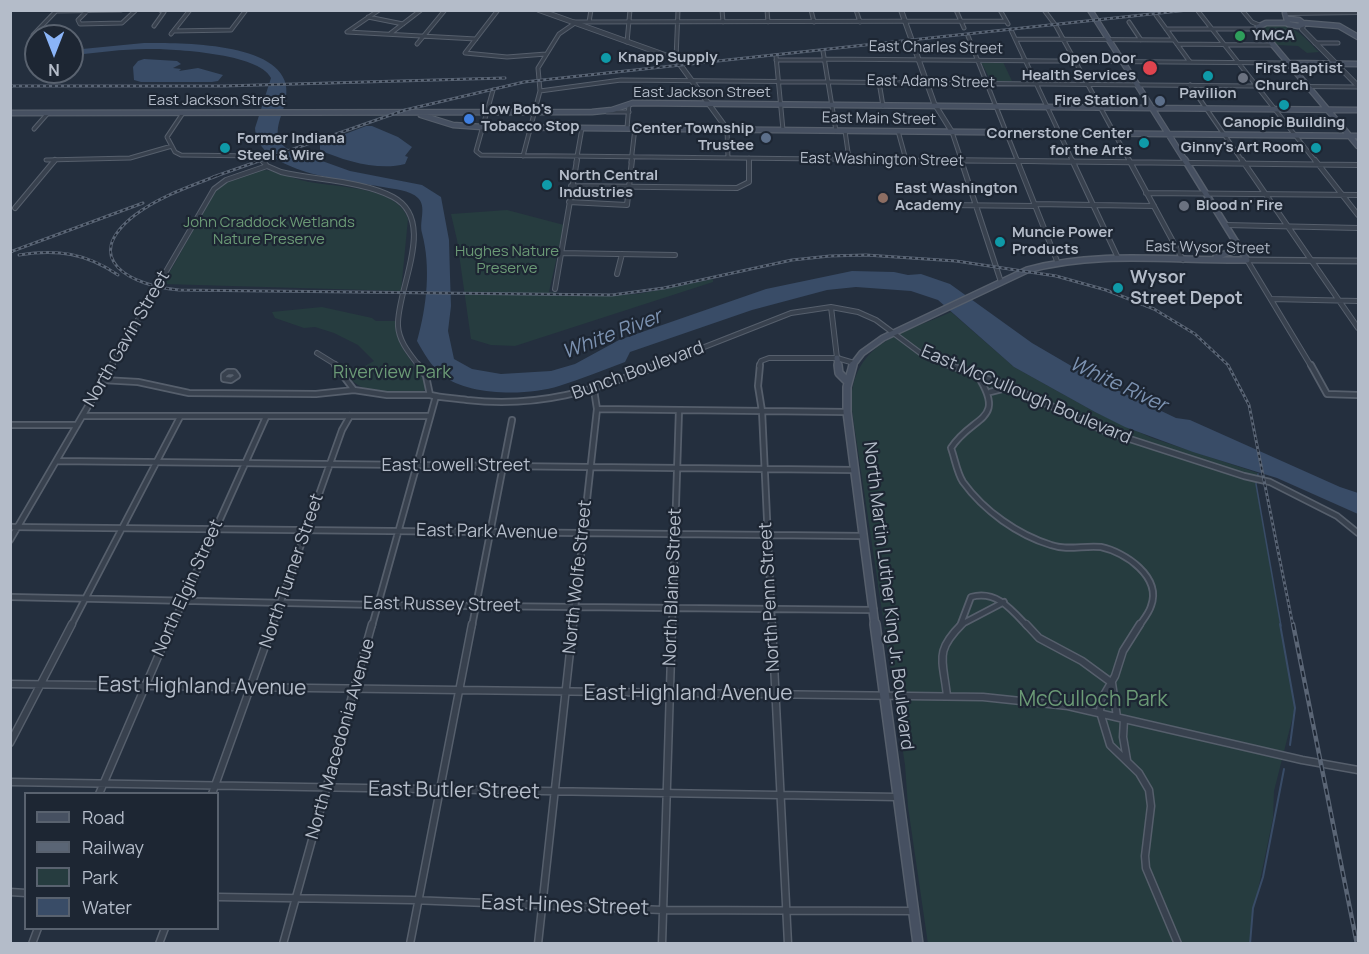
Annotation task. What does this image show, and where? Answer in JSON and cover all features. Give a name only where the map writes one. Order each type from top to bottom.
[{"type":"main road","points":[[1090,10],[1247,260]]},
{"type":"main road","points":[[1284,12],[1288,22]]},
{"type":"main road","points":[[1284,12],[1303,24]]},
{"type":"main road","points":[[1295,19],[1259,27],[1359,146]]},
{"type":"main road","points":[[1288,22],[1336,23],[1352,30],[1359,37]]},
{"type":"main road","name":"East Charles Street","points":[[1288,63],[1359,64]]},
{"type":"main road","name":"East Jackson Street","points":[[10,113],[600,112],[629,104],[1359,110]]},
{"type":"main road","name":"East Main Street","points":[[401,112],[457,126],[482,127],[1359,136]]},
{"type":"main road","points":[[436,120],[438,112]]},
{"type":"main road","points":[[1192,260],[1228,254],[1233,251],[1236,242]]},
{"type":"main road","name":"East Wysor Street","points":[[1001,282],[1028,270],[1058,261],[1118,258],[1247,260]]},
{"type":"main road","name":"North Martin Luther King Jr. Boulevard","points":[[918,944],[847,412],[846,380],[854,363],[870,346],[1001,282]]},
{"type":"main road","points":[[837,358],[839,373],[846,380]]},
{"type":"street","points":[[44,24],[57,11],[121,10]]},
{"type":"street","points":[[87,11],[78,20],[80,24],[123,22],[136,10]]},
{"type":"street","points":[[154,26],[164,12],[160,10]]},
{"type":"street","points":[[190,10],[173,33],[228,31],[233,28],[246,10]]},
{"type":"street","points":[[379,10],[347,32],[476,39]]},
{"type":"street","points":[[391,33],[421,10]]},
{"type":"street","points":[[417,44],[445,10]]},
{"type":"street","points":[[498,10],[465,53],[507,57],[546,54]]},
{"type":"street","points":[[539,10],[676,59],[727,129],[728,158]]},
{"type":"street","points":[[589,22],[591,10]]},
{"type":"street","points":[[627,42],[630,10]]},
{"type":"street","points":[[676,59],[678,10]]},
{"type":"street","points":[[722,10],[723,22]]},
{"type":"street","points":[[767,10],[768,22]]},
{"type":"street","points":[[811,10],[814,22]]},
{"type":"street","points":[[856,10],[860,22]]},
{"type":"street","points":[[901,10],[936,106],[952,132],[1001,282]]},
{"type":"street","points":[[956,10],[964,28]]},
{"type":"street","points":[[523,156],[540,91],[541,83],[537,71],[559,34],[573,23],[1007,22],[1000,10]]},
{"type":"street","points":[[1044,10],[1063,39],[1183,260]]},
{"type":"street","points":[[1242,10],[1259,27]]},
{"type":"street","points":[[1198,11],[1359,215]]},
{"type":"street","points":[[1284,12],[1359,12]]},
{"type":"street","points":[[1156,15],[1190,62]]},
{"type":"street","points":[[368,17],[402,24]]},
{"type":"street","points":[[1129,22],[1141,40]]},
{"type":"street","points":[[1288,22],[1315,43],[1338,43]]},
{"type":"street","points":[[1303,24],[1302,29],[1359,86]]},
{"type":"street","points":[[1166,29],[1259,27]]},
{"type":"street","points":[[1011,30],[1118,258]]},
{"type":"street","points":[[968,36],[1058,261]]},
{"type":"street","points":[[1016,39],[1174,40]]},
{"type":"street","points":[[1177,44],[1272,45]]},
{"type":"street","points":[[823,51],[836,131]]},
{"type":"street","name":"East Charles Street","points":[[779,81],[776,58],[1288,63]]},
{"type":"street","name":"East Adams Street","points":[[540,91],[618,80],[1359,86]]},
{"type":"street","points":[[779,81],[783,130]]},
{"type":"street","points":[[879,82],[883,106]]},
{"type":"street","points":[[1190,85],[1359,328]]},
{"type":"street","points":[[482,127],[493,90]]},
{"type":"street","points":[[627,128],[629,104]]},
{"type":"street","points":[[600,112],[628,112]]},
{"type":"street","points":[[34,129],[48,113]]},
{"type":"street","points":[[183,113],[167,135],[176,152],[185,156],[258,156],[267,166],[295,177],[379,192],[399,199],[408,207],[412,217],[409,273],[398,327],[403,343],[426,374],[433,396]]},
{"type":"street","name":"East Washington Street","points":[[482,127],[476,151],[478,154],[1359,165]]},
{"type":"street","points":[[555,289],[582,128]]},
{"type":"street","points":[[569,202],[627,205],[635,128]]},
{"type":"street","points":[[845,131],[849,159]]},
{"type":"street","points":[[898,131],[906,160]]},
{"type":"street","points":[[46,160],[130,158],[171,146]]},
{"type":"street","points":[[572,186],[743,186],[749,182],[749,158]]},
{"type":"street","points":[[15,208],[55,160]]},
{"type":"street","name":"North Gavin Street","points":[[10,540],[214,189],[226,180],[267,166]]},
{"type":"street","points":[[1146,193],[1359,195]]},
{"type":"street","points":[[946,204],[1154,206]]},
{"type":"street","points":[[1226,225],[1359,228]]},
{"type":"street","points":[[560,253],[675,255]]},
{"type":"street","points":[[617,274],[622,254]]},
{"type":"street","points":[[1247,260],[1327,394],[1359,395]]},
{"type":"street","name":"East Wysor Street","points":[[1247,260],[1359,261]]},
{"type":"street","points":[[1272,299],[1359,301]]},
{"type":"street","points":[[831,307],[837,358],[854,363]]},
{"type":"street","name":"Bunch Boulevard","points":[[103,380],[138,382],[182,393],[316,394],[354,390],[387,395],[433,396],[513,405],[556,399],[594,390],[791,313],[831,307],[858,312],[894,333]]},
{"type":"street","name":"East McCullough Boulevard","points":[[894,333],[917,352],[1010,387],[1095,428],[1244,476],[1270,482],[1337,516],[1359,533]]},
{"type":"street","points":[[317,353],[339,368],[354,390]]},
{"type":"street","name":"North Penn Street","points":[[788,944],[763,470],[762,411],[758,387],[759,365],[763,360],[769,358],[837,358]]},
{"type":"street","points":[[976,374],[990,392],[987,413],[957,439],[951,448],[959,475],[965,485],[990,511],[1023,534],[1058,547],[1099,547],[1111,550],[1134,562],[1151,584],[1152,605],[1123,651],[1112,683],[1101,700],[1100,712],[1110,745],[1127,760],[1147,784],[1151,806],[1145,856],[1146,868],[1178,944]]},
{"type":"street","points":[[222,393],[228,381]]},
{"type":"street","points":[[990,392],[1010,387]]},
{"type":"street","name":"North Wolfe Street","points":[[538,944],[597,409],[594,390]]},
{"type":"street","name":"North Macedonia Avenue","points":[[283,944],[379,605],[430,416],[433,396]]},
{"type":"street","points":[[597,409],[847,412]]},
{"type":"street","name":"North Blaine Street","points":[[662,944],[679,410]]},
{"type":"street","points":[[83,416],[430,416]]},
{"type":"street","name":"North Turner Street","points":[[213,792],[329,465],[342,430],[350,416]]},
{"type":"street","points":[[10,743],[180,417]]},
{"type":"street","name":"North Elgin Street","points":[[100,792],[214,528],[266,417]]},
{"type":"street","points":[[410,944],[512,420]]},
{"type":"street","points":[[10,425],[77,425]]},
{"type":"street","name":"East Lowell Street","points":[[57,461],[855,470]]},
{"type":"street","name":"East Park Avenue","points":[[10,526],[864,536]]},
{"type":"street","points":[[962,624],[964,610],[972,596],[986,594],[1004,602],[1039,638],[1075,657],[1112,683],[1117,717]]},
{"type":"street","name":"East Russey Street","points":[[10,597],[379,605],[874,610]]},
{"type":"street","points":[[947,696],[942,650],[946,640],[962,624],[1004,602]]},
{"type":"street","name":"East Highland Avenue","points":[[10,684],[564,693],[947,696],[1023,700],[1100,712],[1302,760],[1359,770]]},
{"type":"street","points":[[1124,719],[1123,737],[1127,760]]},
{"type":"street","name":"East Butler Street","points":[[10,782],[215,784],[554,793],[897,797]]},
{"type":"street","name":"East Hines Street","points":[[219,897],[542,904],[663,910],[914,911]]},
{"type":"green space","points":[[1270,24],[1292,28],[1319,52],[1307,53],[1298,46],[1277,45],[1263,28]]},
{"type":"green space","points":[[981,62],[1003,62],[1012,81],[991,81]]},
{"type":"green space","name":"John Craddock Wetlands Nature Preserve","points":[[260,170],[277,172],[305,181],[364,190],[391,200],[402,208],[408,219],[401,291],[163,284],[221,184]]},
{"type":"green space","name":"Hughes Nature Preserve","points":[[507,210],[564,225],[549,292],[592,296],[638,294],[713,279],[713,282],[515,346],[491,345],[471,339],[457,240],[451,214]]},
{"type":"green space","name":"Riverview Park","points":[[322,307],[372,318],[376,321],[396,321],[398,339],[422,376],[426,384],[425,390],[406,395],[395,395],[362,387],[348,375],[374,361],[358,345],[334,333],[315,327],[304,328],[275,318],[272,312]]},
{"type":"green space","name":"McCulloch Park","points":[[951,312],[1014,367],[1095,412],[1152,438],[1258,473],[1256,484],[1295,708],[1274,791],[1273,818],[1252,919],[1250,943],[928,944],[908,807],[905,765],[851,404],[854,383],[861,366],[871,353],[899,334]]},
{"type":"water","points":[[144,43],[207,45],[255,56],[273,65],[284,79],[286,98],[278,125],[278,137],[286,148],[350,171],[422,185],[441,197],[449,240],[451,306],[448,331],[454,359],[472,369],[501,374],[551,371],[575,364],[619,340],[766,289],[852,271],[921,274],[950,284],[1032,343],[1092,378],[1176,418],[1190,420],[1358,493],[1358,514],[1277,478],[1193,452],[1125,427],[1014,367],[938,300],[911,291],[856,287],[827,290],[752,310],[630,352],[625,362],[546,389],[499,392],[467,387],[453,382],[435,368],[417,341],[423,314],[427,273],[421,228],[422,206],[418,198],[401,190],[328,178],[307,172],[287,165],[271,155],[259,143],[255,128],[271,78],[263,70],[250,63],[214,54],[159,49],[84,54],[84,49]]},
{"type":"water","points":[[144,59],[177,61],[181,64],[173,68],[181,69],[179,71],[198,68],[223,75],[218,81],[212,82],[141,82],[134,80],[133,67],[138,61]]},
{"type":"water","points":[[366,126],[372,126],[398,137],[412,147],[405,156],[408,157],[405,164],[373,166],[340,158],[320,150],[320,145],[324,142]]},
{"type":"waterway","points":[[1258,474],[1256,484],[1281,626]]},
{"type":"waterway","points":[[1280,624],[1295,708],[1290,745]]},
{"type":"waterway","points":[[1250,944],[1253,908],[1263,877],[1284,769]]},
{"type":"railway","points":[[213,177],[405,110],[524,82],[1188,10]]},
{"type":"railway","points":[[10,86],[224,86],[505,78]]},
{"type":"railway","points":[[219,175],[165,197],[135,215],[119,231],[111,245],[111,257],[118,268],[144,283],[179,290],[612,295],[664,288],[792,260],[866,255],[956,261],[1056,276],[1106,290],[1154,309],[1195,334],[1228,365],[1249,405],[1293,626]]},
{"type":"railway","points":[[10,252],[143,203]]},
{"type":"railway","points":[[19,255],[46,252],[71,254],[83,257],[118,275]]},
{"type":"railway","points":[[1293,624],[1357,944]]},
{"type":"place","name":"YMCA","points":[[1240,36]]},
{"type":"place","name":"Knapp Supply","points":[[606,58]]},
{"type":"place","name":"Open Door Health Services","points":[[1150,68]]},
{"type":"place","name":"Pavilion","points":[[1208,76]]},
{"type":"place","name":"First Baptist Church","points":[[1243,78]]},
{"type":"place","name":"Fire Station 1","points":[[1160,101]]},
{"type":"place","name":"Canopic Building","points":[[1284,105]]},
{"type":"place","name":"Low Bob's Tobacco Stop","points":[[469,119]]},
{"type":"place","name":"Center Township Trustee","points":[[766,138]]},
{"type":"place","name":"Cornerstone Center for the Arts","points":[[1144,143]]},
{"type":"place","name":"Former Indiana Steel & Wire","points":[[225,148]]},
{"type":"place","name":"Ginny's Art Room","points":[[1316,148]]},
{"type":"place","name":"North Central Industries","points":[[547,185]]},
{"type":"place","name":"East Washington Academy","points":[[883,198]]},
{"type":"place","name":"Blood n' Fire","points":[[1184,206]]},
{"type":"place","name":"Muncie Power Products","points":[[1000,242]]},
{"type":"place","name":"Wysor Street Depot","points":[[1118,288]]},
{"type":"water label","name":"White River","points":[[612,335]]},
{"type":"water label","name":"White River","points":[[1118,385]]}]
